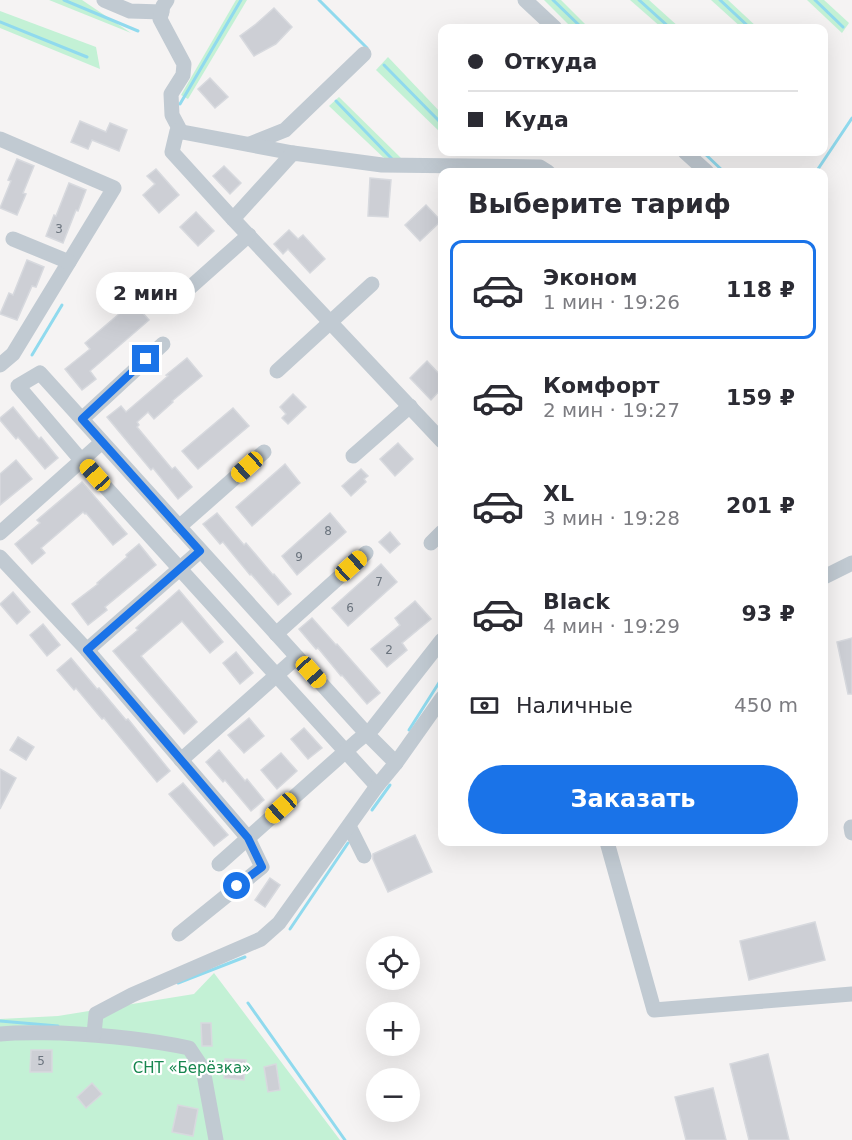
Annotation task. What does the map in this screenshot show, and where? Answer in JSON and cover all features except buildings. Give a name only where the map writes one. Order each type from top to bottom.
[{"type":"street","points":[[104,0],[130,11],[164,6],[160,19],[184,64],[183,75],[171,94],[172,115],[181,132]]},
{"type":"street","points":[[525,0],[551,24]]},
{"type":"street","points":[[248,144],[285,130],[364,54]]},
{"type":"street","points":[[438,437],[172,152],[177,131],[293,153],[382,165],[542,168]]},
{"type":"street","points":[[0,139],[114,188],[4,369]]},
{"type":"street","points":[[233,219],[293,153]]},
{"type":"street","points":[[689,156],[703,168]]},
{"type":"street","points":[[185,292],[249,235]]},
{"type":"street","points":[[13,239],[69,262]]},
{"type":"street","points":[[277,371],[372,284]]},
{"type":"street","points":[[82,419],[163,344]]},
{"type":"street","points":[[377,786],[81,459],[18,386],[40,373],[366,733],[396,763]]},
{"type":"street","points":[[353,456],[410,406]]},
{"type":"street","points":[[0,533],[102,442]]},
{"type":"street","points":[[179,527],[264,452]]},
{"type":"street","points":[[431,543],[438,536]]},
{"type":"street","points":[[87,650],[200,551]]},
{"type":"street","points":[[276,634],[366,553]]},
{"type":"street","points":[[0,557],[87,650],[248,838],[262,867],[179,934]]},
{"type":"street","points":[[828,575],[852,563]]},
{"type":"street","points":[[219,864],[346,750],[374,728],[438,644]]},
{"type":"street","points":[[181,760],[297,657]]},
{"type":"street","points":[[94,1034],[96,1014],[132,995],[261,939],[279,923],[438,704]]},
{"type":"street","points":[[349,825],[364,856]]},
{"type":"street","points":[[852,827],[852,833]]},
{"type":"street","points":[[608,846],[654,1010],[852,994]]},
{"type":"street","points":[[0,1034],[19,1032],[94,1034],[189,1048],[203,1069],[216,1140]]},
{"type":"green space","points":[[49,0],[82,0],[131,33]]},
{"type":"green space","points":[[236,0],[247,0],[188,99],[181,95]]},
{"type":"green space","points":[[544,0],[561,0],[585,24],[568,24]]},
{"type":"green space","points":[[630,0],[649,0],[676,24],[657,24]]},
{"type":"green space","points":[[711,0],[728,0],[754,24],[738,24]]},
{"type":"green space","points":[[807,0],[824,0],[849,23],[842,33]]},
{"type":"green space","points":[[0,11],[96,47],[100,69],[0,28]]},
{"type":"green space","points":[[388,57],[438,110],[438,130],[376,70]]},
{"type":"green space","points":[[339,97],[403,160],[385,159],[329,106]]},
{"type":"green space","name":"СНТ «Берёзка»","points":[[214,973],[340,1140],[0,1140],[0,1019],[58,1016],[194,994]]},
{"type":"waterway","points":[[64,0],[138,31]]},
{"type":"waterway","points":[[180,104],[241,0]]},
{"type":"waterway","points":[[319,0],[367,48]]},
{"type":"waterway","points":[[553,0],[578,24]]},
{"type":"waterway","points":[[639,0],[666,24]]},
{"type":"waterway","points":[[720,0],[746,24]]},
{"type":"waterway","points":[[815,0],[843,27]]},
{"type":"waterway","points":[[0,22],[87,57]]},
{"type":"waterway","points":[[384,65],[438,120]]},
{"type":"waterway","points":[[336,101],[393,160]]},
{"type":"waterway","points":[[828,154],[852,118]]},
{"type":"waterway","points":[[707,156],[720,168]]},
{"type":"waterway","points":[[819,168],[827,156]]},
{"type":"waterway","points":[[32,355],[62,305]]},
{"type":"waterway","points":[[409,730],[438,684]]},
{"type":"waterway","points":[[372,810],[390,785]]},
{"type":"waterway","points":[[290,929],[348,843]]},
{"type":"waterway","points":[[178,983],[245,957]]},
{"type":"waterway","points":[[248,1003],[345,1140]]},
{"type":"waterway","points":[[0,1021],[58,1026]]},
{"type":"route","points":[[146,359],[82,419],[200,551],[87,650],[248,838],[262,867],[237,886]]}]
